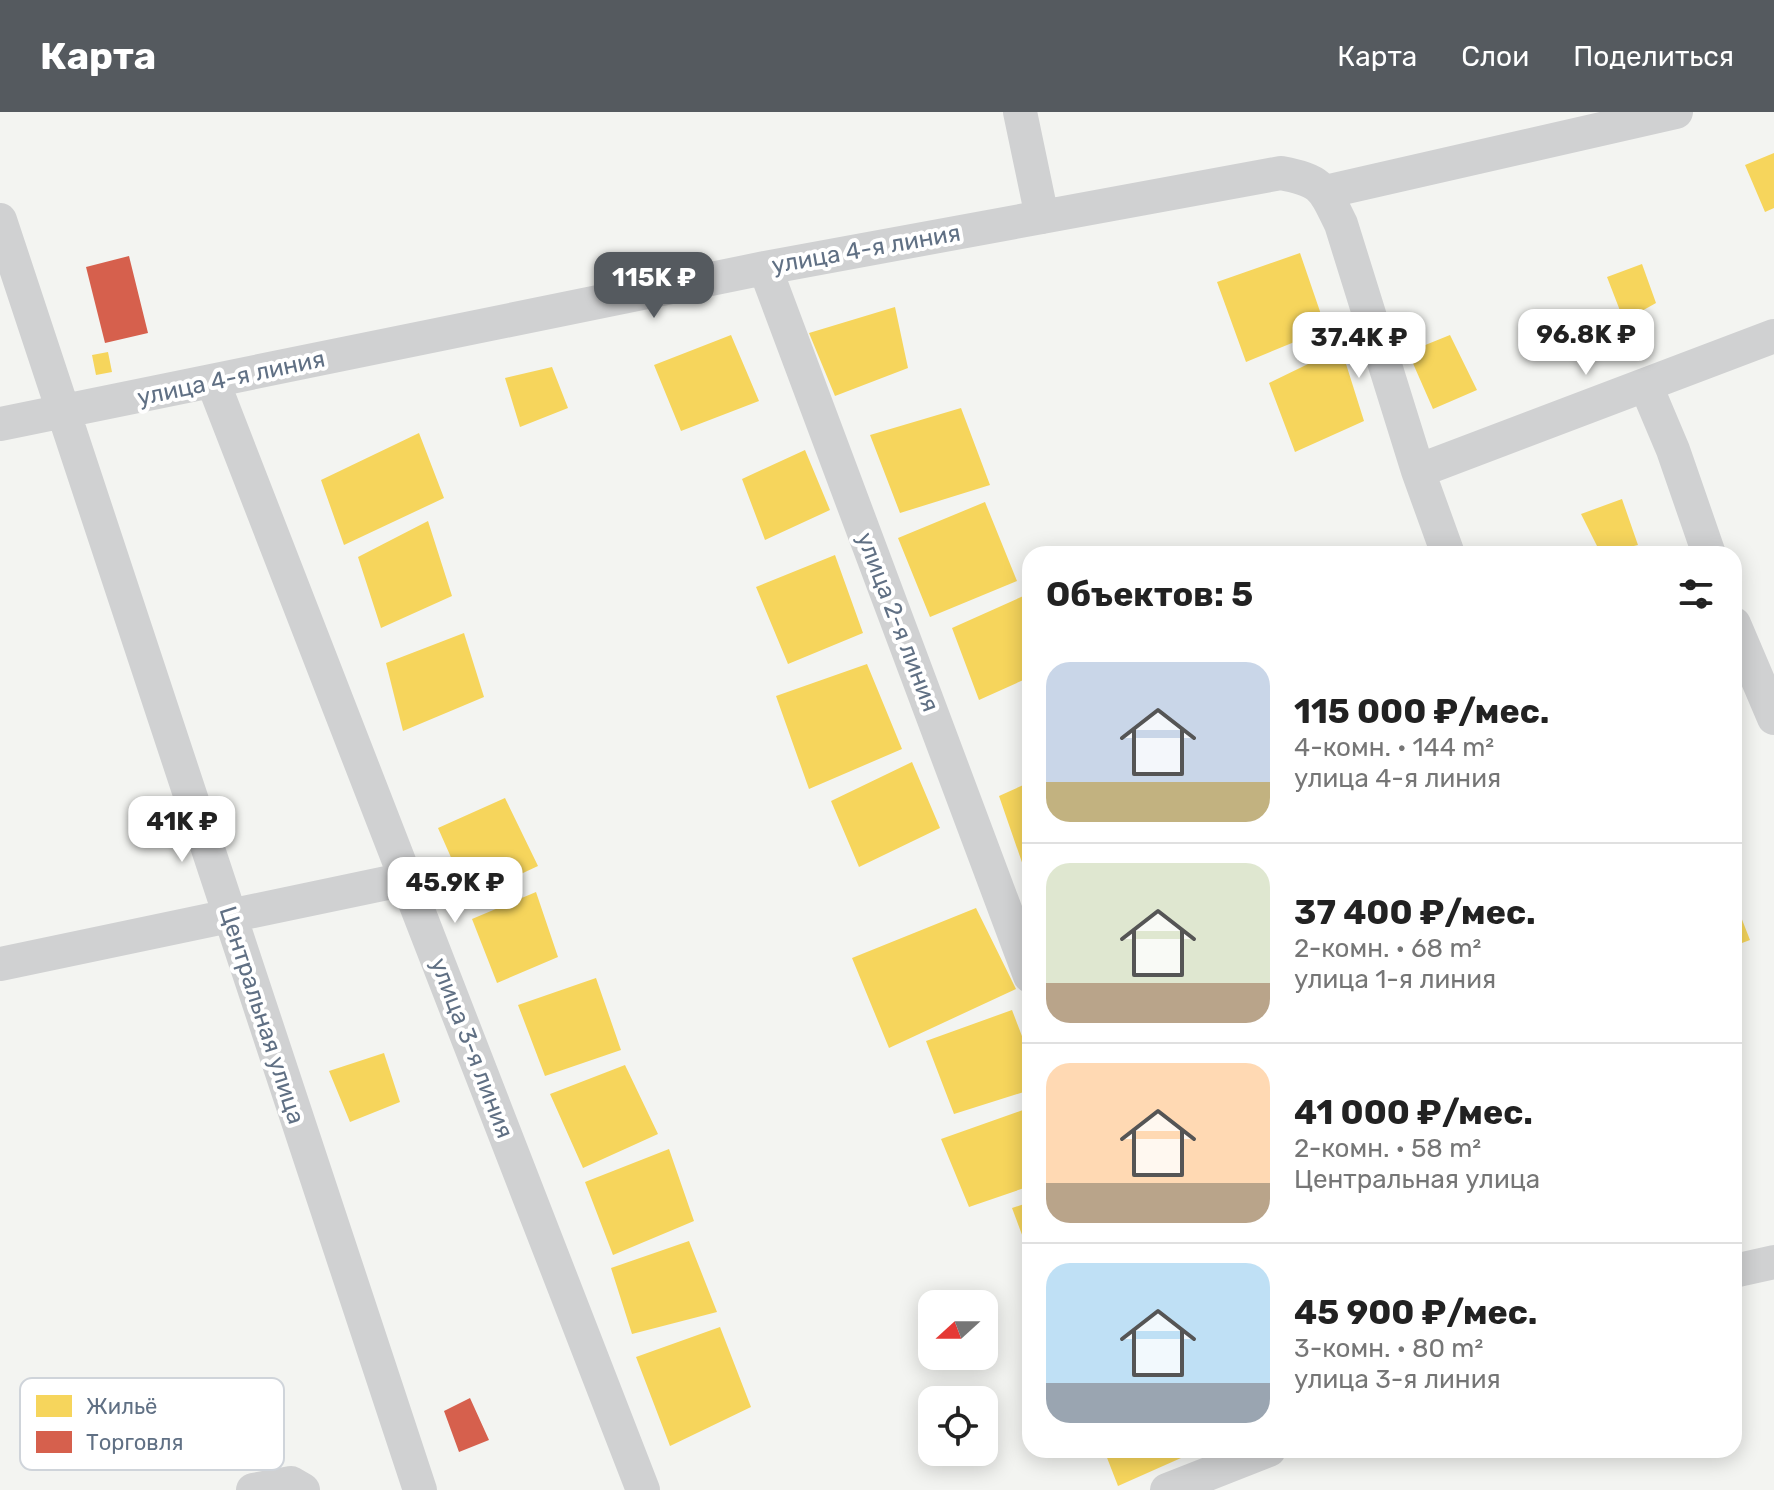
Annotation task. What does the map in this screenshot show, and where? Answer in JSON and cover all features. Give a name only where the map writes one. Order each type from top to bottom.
[{"type":"street","points":[[1020,112],[1042,217]]},
{"type":"street","name":"улица 4-я линия","points":[[0,424],[765,268],[1281,173],[1317,186],[1676,112]]},
{"type":"street","points":[[1317,186],[1341,224],[1418,471],[1445,546]]},
{"type":"street","name":"Центральная улица","points":[[0,220],[420,1490]]},
{"type":"street","name":"улица 2-я линия","points":[[765,268],[1022,955]]},
{"type":"street","points":[[1418,471],[1774,336]]},
{"type":"street","name":"улица 3-я линия","points":[[213,382],[643,1490]]},
{"type":"street","points":[[1646,386],[1673,450],[1706,546]]},
{"type":"street","points":[[1742,643],[1774,718]]},
{"type":"street","points":[[0,964],[406,879]]},
{"type":"street","points":[[1742,1269],[1774,1262]]},
{"type":"street","points":[[1167,1490],[1211,1460]]},
{"type":"street","points":[[253,1490],[291,1483],[303,1490]]},
{"type":"building: Жильё","points":[[1774,153],[1774,208],[1765,212],[1745,165]]},
{"type":"building: Жильё","points":[[1300,253],[1326,329],[1246,362],[1217,282]]},
{"type":"building: Жильё","points":[[1642,264],[1656,303],[1624,321],[1607,277]]},
{"type":"building: Жильё","points":[[895,307],[908,368],[835,396],[809,333]]},
{"type":"building: Жильё","points":[[731,335],[759,401],[681,431],[654,365]]},
{"type":"building: Жильё","points":[[1450,335],[1477,390],[1433,409],[1408,352]]},
{"type":"building: Жильё","points":[[1341,348],[1364,421],[1295,452],[1269,383]]},
{"type":"building: Жильё","points":[[108,352],[112,372],[96,375],[92,355]]},
{"type":"building: Жильё","points":[[552,367],[568,408],[520,427],[505,378]]},
{"type":"building: Жильё","points":[[961,408],[990,485],[900,513],[870,435]]},
{"type":"building: Жильё","points":[[419,433],[444,498],[344,545],[321,480]]},
{"type":"building: Жильё","points":[[805,450],[830,510],[765,540],[742,479]]},
{"type":"building: Жильё","points":[[1622,499],[1638,545],[1597,546],[1581,514]]},
{"type":"building: Жильё","points":[[985,502],[1017,581],[930,617],[898,538]]},
{"type":"building: Жильё","points":[[428,521],[452,596],[381,628],[358,557]]},
{"type":"building: Жильё","points":[[835,555],[863,633],[788,664],[756,587]]},
{"type":"building: Жильё","points":[[1022,597],[1022,681],[979,700],[952,628]]},
{"type":"building: Жильё","points":[[464,633],[484,697],[403,731],[386,663]]},
{"type":"building: Жильё","points":[[867,664],[902,749],[809,789],[776,696]]},
{"type":"building: Жильё","points":[[912,762],[940,828],[859,867],[831,801]]},
{"type":"building: Жильё","points":[[1022,786],[1022,862],[999,796]]},
{"type":"building: Жильё","points":[[505,798],[538,866],[469,898],[438,828]]},
{"type":"building: Жильё","points":[[536,892],[558,957],[497,983],[472,919]]},
{"type":"building: Жильё","points":[[976,908],[1016,989],[889,1048],[852,958]]},
{"type":"building: Жильё","points":[[1742,920],[1750,940],[1742,943]]},
{"type":"building: Жильё","points":[[596,978],[621,1050],[545,1076],[518,1005]]},
{"type":"building: Жильё","points":[[1012,1010],[1022,1036],[1022,1093],[954,1114],[926,1041]]},
{"type":"building: Жильё","points":[[384,1053],[400,1102],[350,1122],[329,1071]]},
{"type":"building: Жильё","points":[[625,1065],[658,1134],[583,1168],[550,1094]]},
{"type":"building: Жильё","points":[[1022,1110],[1022,1189],[969,1207],[941,1139]]},
{"type":"building: Жильё","points":[[669,1149],[694,1221],[613,1255],[585,1182]]},
{"type":"building: Жильё","points":[[1022,1205],[1022,1235],[1012,1208]]},
{"type":"building: Жильё","points":[[689,1241],[717,1312],[632,1334],[611,1268]]},
{"type":"building: Жильё","points":[[720,1327],[751,1407],[670,1446],[636,1357]]},
{"type":"building: Жильё","points":[[1107,1458],[1181,1458],[1118,1486]]},
{"type":"building: Торговля","points":[[129,256],[148,333],[105,343],[86,267]]},
{"type":"building: Торговля","points":[[470,1398],[489,1440],[459,1452],[444,1411]]}]
